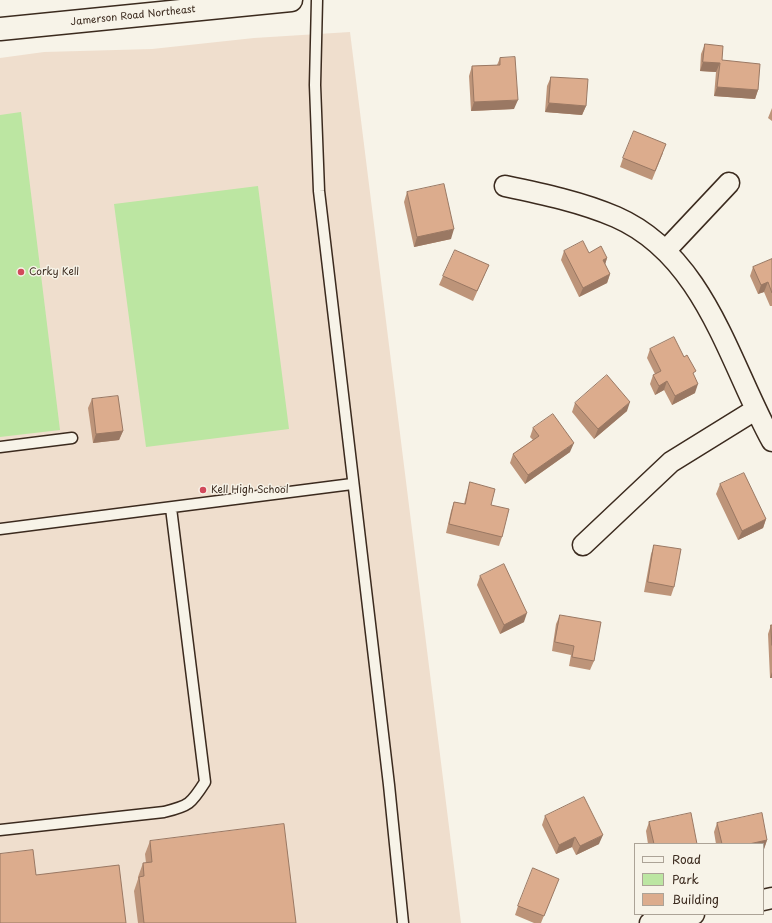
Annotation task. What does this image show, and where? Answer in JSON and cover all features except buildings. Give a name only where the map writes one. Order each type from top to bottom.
[{"type":"street","name":"Jamerson Road Northeast","points":[[0,29],[291,0]]},
{"type":"street","points":[[666,250],[729,183]]},
{"type":"street","points":[[506,186],[581,204],[617,217],[666,250],[694,286],[706,305],[736,366],[755,410],[772,440]]},
{"type":"street","points":[[583,545],[671,462],[755,410]]},
{"type":"street","points":[[650,923],[689,915]]},
{"type":"lane","points":[[317,0],[315,85],[318,191],[389,785],[403,923]]},
{"type":"lane","points":[[0,447],[72,438]]},
{"type":"lane","points":[[0,529],[352,484]]},
{"type":"lane","points":[[0,830],[164,812],[183,807],[194,800],[205,782],[171,508]]},
{"type":"shaded area","name":"Kell High School","points":[[350,32],[461,923],[0,923],[0,58],[44,52],[152,49],[254,38]]},
{"type":"green space","name":"Corky Kell","points":[[21,112],[60,430],[0,437],[0,115]]},
{"type":"green space","points":[[258,186],[289,429],[146,447],[114,204]]},
{"type":"place","name":"Corky Kell","points":[[21,272]]},
{"type":"place","name":"Kell High School","points":[[203,490]]}]
